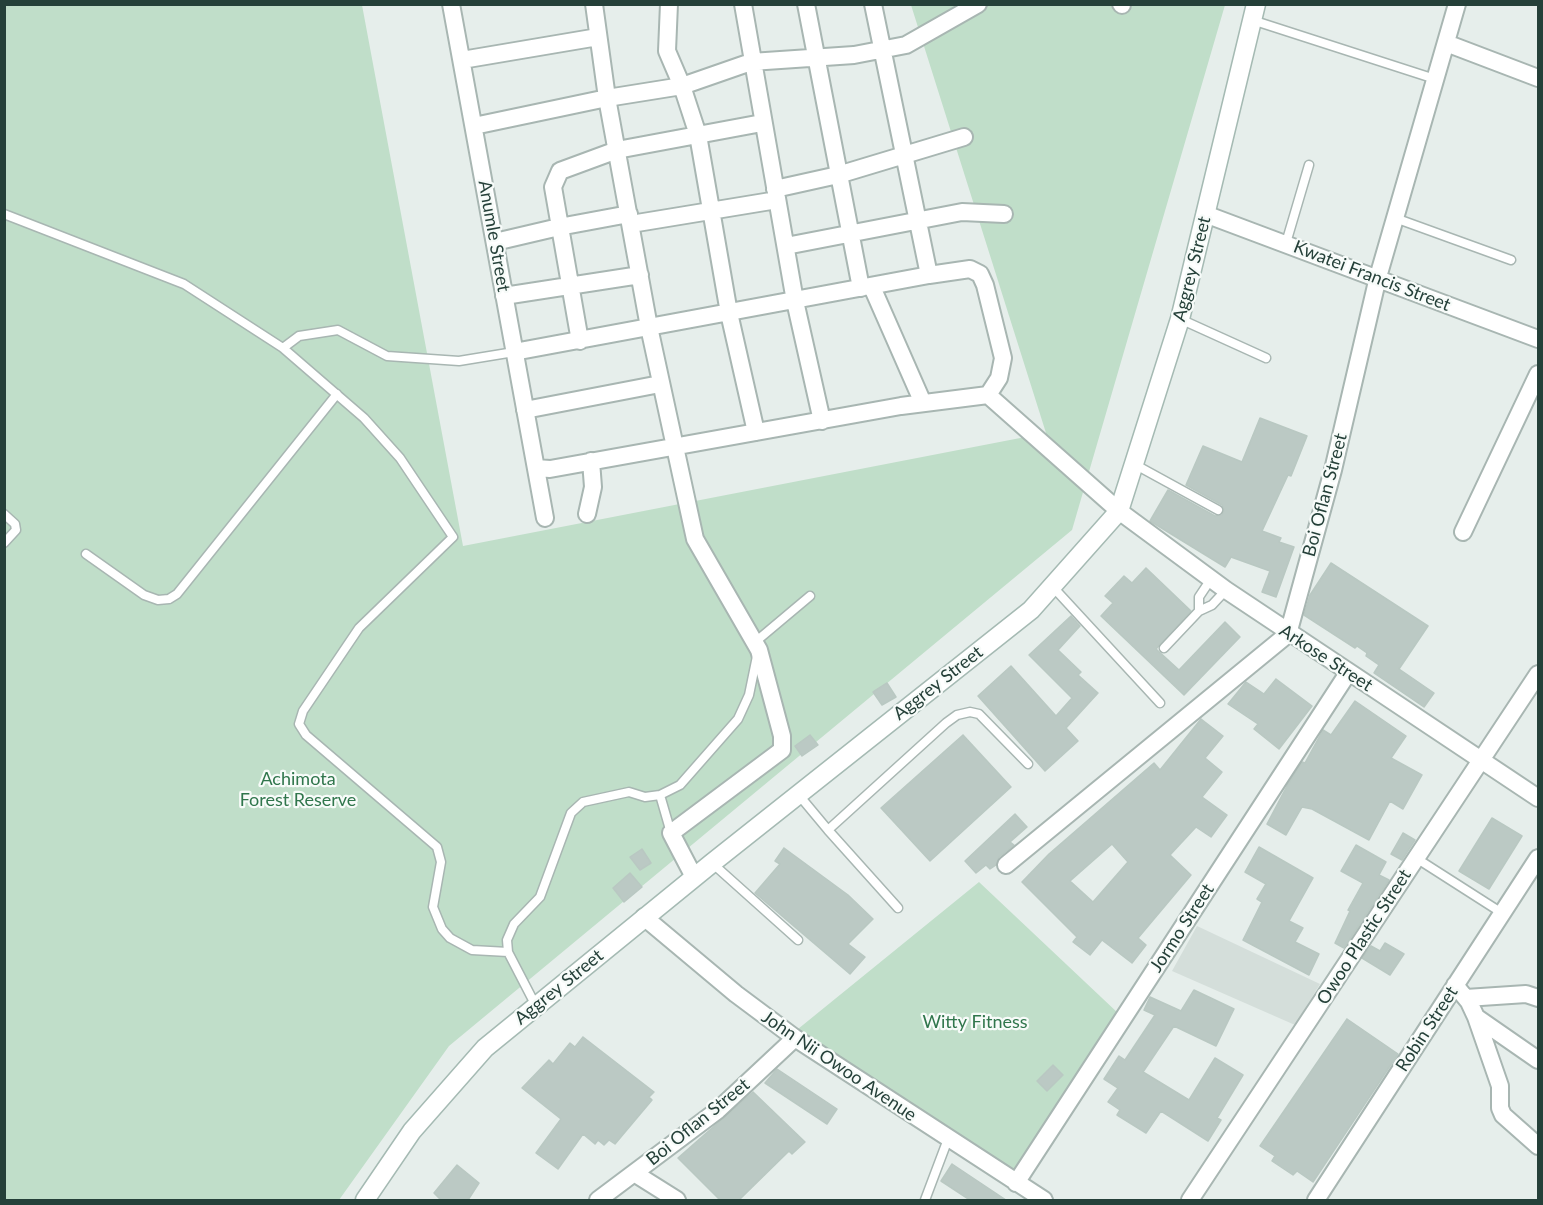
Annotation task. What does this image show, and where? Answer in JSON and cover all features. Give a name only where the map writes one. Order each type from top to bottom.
[{"type":"main road","name":"Aggrey Street","points":[[369,1198],[412,1131],[484,1048],[644,917],[1030,610],[1119,511],[1180,320],[1254,12]]},
{"type":"street","name":"Anumle Street","points":[[451,4],[545,518]]},
{"type":"street","points":[[594,4],[607,98],[649,327],[695,539],[757,646],[782,736],[782,750],[671,833],[694,877]]},
{"type":"street","points":[[669,4],[667,51],[682,86],[698,135],[729,313],[756,432]]},
{"type":"street","points":[[743,4],[751,62],[795,301],[822,421]]},
{"type":"street","points":[[806,4],[850,234],[866,287],[923,403]]},
{"type":"street","points":[[873,4],[928,275]]},
{"type":"street","points":[[474,126],[607,98],[682,86],[751,62],[815,59],[906,45],[978,4]]},
{"type":"street","name":"Boi Oflan Street","points":[[1288,634],[1333,470],[1378,277],[1456,4]]},
{"type":"street","points":[[462,60],[598,37]]},
{"type":"street","points":[[1446,44],[1539,78]]},
{"type":"street","points":[[580,341],[553,187],[560,171],[617,150],[762,123]]},
{"type":"street","points":[[495,242],[559,227],[712,210],[776,194],[964,137]]},
{"type":"street","points":[[786,246],[962,212],[1004,214]]},
{"type":"street","name":"Kwatei Francis Street","points":[[1206,214],[1539,339]]},
{"type":"street","points":[[514,352],[970,269],[980,274],[1003,358],[999,378],[988,395],[923,403],[675,445],[550,469],[536,468]]},
{"type":"street","points":[[504,296],[640,275]]},
{"type":"street","points":[[1463,532],[1539,374]]},
{"type":"street","points":[[525,410],[660,384]]},
{"type":"street","name":"Arkose Street","points":[[988,395],[1119,511],[1226,590],[1288,634],[1539,798]]},
{"type":"street","points":[[587,514],[593,487],[591,461]]},
{"type":"street","points":[[1006,865],[1288,634]]},
{"type":"street","name":"Jormo Street","points":[[1016,1183],[1348,673]]},
{"type":"street","name":"Owoo Plastic Street","points":[[1190,1200],[1539,674]]},
{"type":"street","name":"Robin Street","points":[[1316,1200],[1539,858]]},
{"type":"street","name":"John Nii Owoo Avenue","points":[[644,917],[736,994],[795,1038],[1044,1200]]},
{"type":"street","points":[[1455,984],[1476,1017],[1500,1086],[1500,1108],[1503,1115],[1539,1146]]},
{"type":"street","points":[[1466,998],[1526,994],[1539,998]]},
{"type":"street","points":[[1476,1017],[1539,1060]]},
{"type":"street","name":"Boi Oflan Street","points":[[598,1200],[718,1110],[795,1038]]},
{"type":"street","points":[[634,1173],[677,1200]]},
{"type":"lane","points":[[1254,12],[1435,79]]},
{"type":"lane","points":[[1286,243],[1310,165]]},
{"type":"lane","points":[[4,214],[184,284],[283,348],[364,418],[400,458],[453,537],[359,628],[303,711],[298,724],[306,735],[437,847],[441,862],[433,907],[442,929],[450,938],[472,950],[508,952]]},
{"type":"lane","points":[[1395,218],[1511,260]]},
{"type":"lane","points":[[1180,320],[1266,358]]},
{"type":"lane","points":[[283,348],[299,336],[338,330],[387,356],[459,361],[514,352]]},
{"type":"lane","points":[[86,554],[144,595],[158,600],[169,599],[177,594],[337,394]]},
{"type":"lane","points":[[1134,464],[1218,510]]},
{"type":"lane","points":[[4,514],[15,524],[16,530],[4,543]]},
{"type":"lane","points":[[1199,611],[1200,597],[1211,579]]},
{"type":"lane","points":[[1052,586],[1160,703]]},
{"type":"lane","points":[[1164,648],[1199,611],[1212,605],[1226,590]]},
{"type":"lane","points":[[536,1006],[508,952],[507,940],[514,924],[540,897],[548,882],[572,813],[583,802],[629,792],[645,797],[660,795],[680,785],[738,719],[749,695],[757,646],[810,596]]},
{"type":"lane","points":[[828,830],[957,715],[970,712],[979,714],[1028,764]]},
{"type":"lane","points":[[798,794],[898,908]]},
{"type":"lane","points":[[660,795],[671,833]]},
{"type":"lane","points":[[1416,858],[1502,914]]},
{"type":"lane","points":[[712,863],[798,940]]},
{"type":"lane","points":[[925,1200],[948,1138]]},
{"type":"shaded area","points":[[1197,926],[1320,984],[1295,1025],[1172,971]]},
{"type":"green space","name":"Achimota Forest Reserve","points":[[5,5],[362,5],[463,546],[1046,433],[911,5],[1225,5],[1072,530],[449,1046],[339,1200],[5,1200]]},
{"type":"green space","name":"Witty Fitness","points":[[979,882],[1119,1014],[1014,1174],[798,1029]]},
{"type":"building","points":[[1260,418],[1307,436],[1291,476],[1288,475],[1262,531],[1281,538],[1279,542],[1294,547],[1276,597],[1262,592],[1270,571],[1231,557],[1225,567],[1150,521],[1168,490],[1215,516],[1222,515],[1224,510],[1222,505],[1186,485],[1203,446],[1242,462]]},
{"type":"building","points":[[1331,563],[1428,626],[1399,669],[1434,693],[1424,707],[1374,673],[1379,665],[1366,656],[1367,653],[1357,646],[1355,648],[1304,615],[1310,595]]},
{"type":"building","points":[[1146,568],[1191,611],[1156,649],[1179,670],[1225,622],[1240,637],[1184,695],[1101,616],[1113,603],[1105,596],[1124,576],[1132,583]]},
{"type":"building","points":[[1071,616],[1080,626],[1058,650],[1081,672],[1078,675],[1098,693],[1066,728],[1078,741],[1045,771],[978,696],[1011,666],[1056,716],[1072,698],[1029,655]]},
{"type":"building","points":[[1276,679],[1312,706],[1279,749],[1254,729],[1258,724],[1228,704],[1246,682],[1264,694]]},
{"type":"building","points":[[887,683],[896,697],[882,705],[873,692]]},
{"type":"building","points":[[1355,701],[1406,736],[1391,758],[1422,775],[1403,809],[1390,801],[1369,840],[1312,809],[1302,807],[1286,835],[1267,824],[1287,786],[1302,762],[1305,763],[1323,730],[1331,735]]},
{"type":"building","points":[[1201,719],[1223,736],[1205,758],[1222,772],[1202,797],[1227,815],[1211,837],[1196,827],[1170,855],[1191,875],[1138,938],[1146,945],[1132,963],[1102,940],[1090,955],[1073,942],[1077,937],[1022,882],[1049,854],[1154,763],[1160,770]],"holes":[[[1112,844],[1128,862],[1093,902],[1070,881]]]},
{"type":"building","points":[[810,735],[818,745],[802,756],[795,746]]},
{"type":"building","points":[[963,735],[1011,787],[930,861],[881,808]]},
{"type":"building","points":[[1015,814],[1027,827],[1010,842],[1014,845],[999,857],[996,865],[990,869],[986,865],[976,873],[965,861]]},
{"type":"building","points":[[1492,818],[1522,836],[1489,889],[1459,871]]},
{"type":"building","points":[[1403,833],[1415,840],[1402,860],[1391,854]]},
{"type":"building","points":[[1356,845],[1386,862],[1379,875],[1389,880],[1344,948],[1335,943],[1350,911],[1348,910],[1363,883],[1341,871]]},
{"type":"building","points":[[1259,847],[1313,878],[1289,921],[1303,928],[1295,942],[1319,954],[1309,975],[1243,940],[1262,902],[1257,899],[1266,884],[1245,872]]},
{"type":"building","points":[[784,848],[848,895],[873,919],[848,944],[865,957],[850,974],[755,893],[780,864],[775,861]]},
{"type":"building","points":[[642,849],[651,863],[640,870],[630,857]]},
{"type":"building","points":[[630,873],[642,887],[624,902],[613,888]]},
{"type":"building","points":[[1385,943],[1404,954],[1390,975],[1362,958],[1371,946],[1380,951]]},
{"type":"building","points":[[1194,990],[1234,1009],[1216,1046],[1174,1026],[1143,1072],[1189,1100],[1215,1058],[1243,1075],[1217,1118],[1221,1120],[1208,1141],[1161,1111],[1146,1133],[1117,1115],[1120,1110],[1108,1102],[1118,1088],[1104,1079],[1119,1056],[1125,1060],[1155,1015],[1144,1010],[1150,997],[1181,1011]]},
{"type":"building","points":[[1347,1019],[1398,1054],[1313,1182],[1297,1171],[1293,1175],[1272,1161],[1275,1156],[1260,1146]]},
{"type":"building","points":[[583,1037],[654,1092],[649,1097],[652,1100],[615,1144],[609,1140],[604,1145],[598,1140],[595,1144],[583,1134],[558,1169],[536,1153],[561,1119],[522,1088],[549,1060],[553,1064],[570,1043],[575,1047]]},
{"type":"building","points":[[1053,1065],[1063,1075],[1047,1091],[1037,1081]]},
{"type":"building","points":[[777,1069],[837,1109],[827,1124],[765,1083]]},
{"type":"building","points":[[753,1092],[805,1142],[792,1154],[789,1151],[739,1200],[720,1200],[678,1158]]},
{"type":"building","points":[[952,1164],[1006,1200],[970,1200],[941,1181]]},
{"type":"building","points":[[457,1165],[479,1183],[468,1200],[441,1200],[434,1193]]}]
